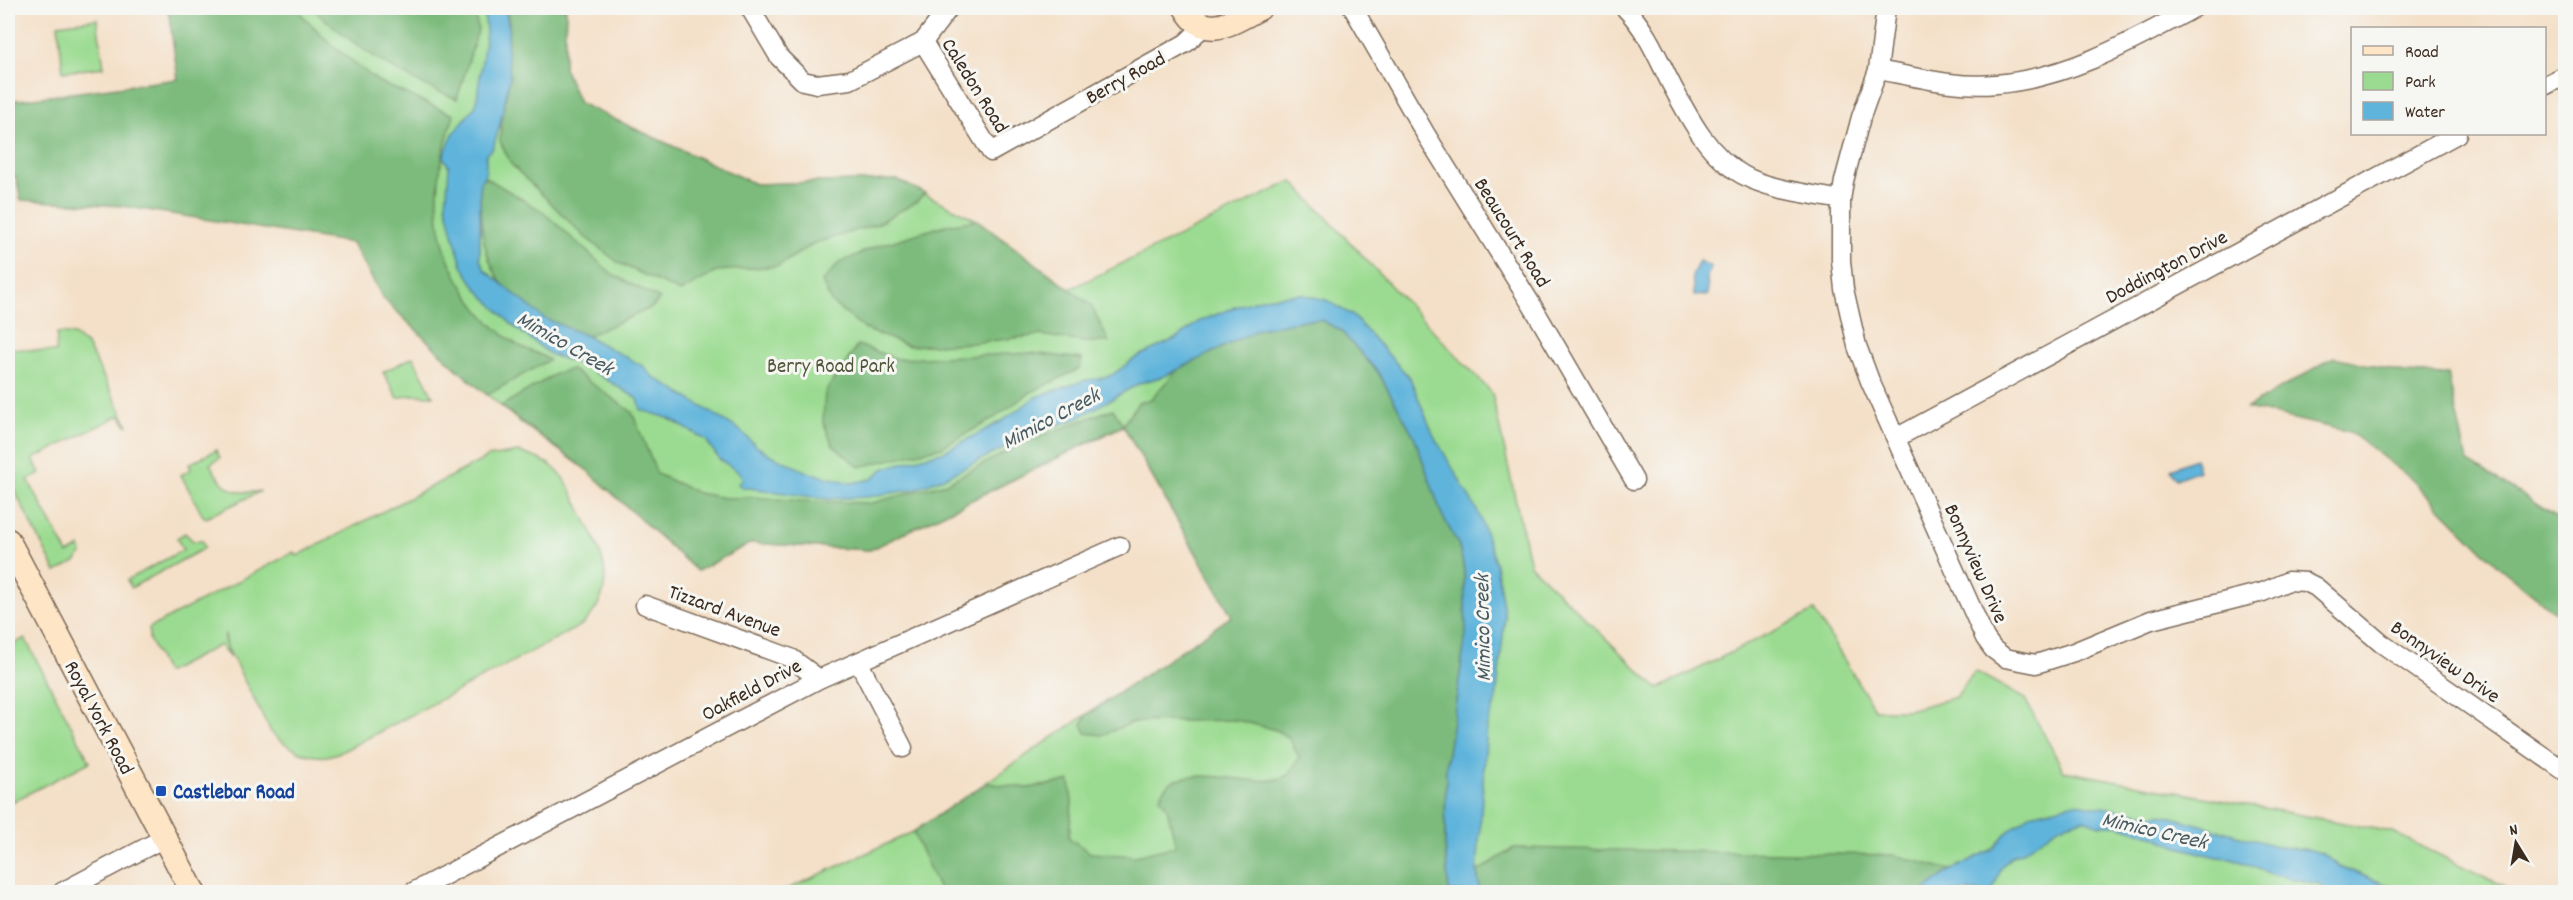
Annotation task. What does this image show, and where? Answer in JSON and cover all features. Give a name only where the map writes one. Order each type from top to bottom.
[{"type":"main road","points":[[1186,8],[1195,21],[1203,27]]},
{"type":"main road","name":"Berry Road","points":[[1203,27],[1217,27],[1259,8]]},
{"type":"main road","name":"Royal York Road","points":[[8,541],[193,892]]},
{"type":"street","points":[[750,8],[779,57],[803,81],[817,84],[850,80],[923,42],[949,8]]},
{"type":"street","name":"Beaucourt Road","points":[[1353,8],[1425,133],[1533,307],[1634,480]]},
{"type":"street","points":[[1625,8],[1644,30],[1689,120],[1731,166],[1744,176],[1769,185],[1841,200]]},
{"type":"street","name":"Bonnyview Drive","points":[[1886,8],[1878,70],[1861,117],[1841,200],[1841,261],[1847,304],[1867,372],[1985,638],[2005,658],[2036,664],[2074,652],[2151,620],[2263,592],[2288,581],[2306,582],[2316,587],[2381,643],[2565,772]]},
{"type":"street","points":[[1878,70],[1960,84],[1995,85],[2032,79],[2095,59],[2194,8]]},
{"type":"street","name":"Berry Road","points":[[991,152],[1186,43],[1203,27]]},
{"type":"street","name":"Caledon Road","points":[[923,42],[991,152]]},
{"type":"street","points":[[2546,85],[2565,75]]},
{"type":"street","name":"Doddington Drive","points":[[1896,438],[2455,135]]},
{"type":"street","name":"Oakfield Drive","points":[[413,892],[819,679],[1120,546]]},
{"type":"street","name":"Tizzard Avenue","points":[[645,605],[791,658],[819,679]]},
{"type":"street","points":[[859,663],[903,748]]},
{"type":"street","points":[[62,892],[164,838]]},
{"type":"green space","name":"Berry Road Park","points":[[168,8],[566,8],[564,68],[579,103],[755,184],[897,180],[977,220],[1070,289],[1292,181],[1492,393],[1530,565],[1658,689],[1814,611],[1875,710],[1908,710],[1956,697],[1975,671],[2025,699],[2064,771],[2392,832],[2516,892],[781,892],[913,832],[1232,616],[1123,426],[870,550],[751,543],[697,571],[588,471],[521,423],[458,370],[383,298],[353,243]]},
{"type":"green space","points":[[168,8],[295,8],[334,47],[379,82],[454,115],[443,156],[438,199],[440,228],[449,261],[467,293],[490,322],[516,344],[549,360],[487,395],[383,298],[352,243],[122,206],[21,200],[16,177],[8,176],[8,99],[19,100],[178,79]]},
{"type":"green space","points":[[312,8],[474,8],[478,30],[457,99],[417,82],[380,61]]},
{"type":"green space","points":[[506,8],[566,8],[564,68],[579,103],[755,184],[897,180],[925,193],[916,202],[877,224],[815,243],[778,266],[718,271],[680,292],[619,263],[585,237],[511,164],[500,141],[509,24]]},
{"type":"green space","points":[[97,19],[104,67],[63,72],[58,24]]},
{"type":"green space","points":[[485,177],[542,211],[612,274],[660,299],[651,308],[587,336],[544,319],[525,306],[509,293],[498,278],[490,261],[481,225],[480,182]]},
{"type":"green space","points":[[977,220],[1091,305],[1109,342],[1083,342],[1040,335],[974,343],[909,346],[865,329],[832,303],[822,282],[839,263],[877,246],[946,225]]},
{"type":"green space","points":[[1304,320],[1321,320],[1340,330],[1378,372],[1414,436],[1442,515],[1459,546],[1464,568],[1466,634],[1446,768],[1445,845],[1449,892],[1247,892],[1215,885],[1205,892],[940,892],[913,832],[986,783],[1028,788],[1070,781],[1072,802],[1069,838],[1091,853],[1136,856],[1176,846],[1167,808],[1160,797],[1168,784],[1181,778],[1198,776],[1273,780],[1288,775],[1299,757],[1289,738],[1276,730],[1237,720],[1134,722],[1102,735],[1086,733],[1082,724],[1087,715],[1232,616],[1123,425],[1138,403],[1151,399],[1179,368],[1259,329]]},
{"type":"green space","points":[[57,333],[74,335],[87,345],[128,425],[120,415],[33,459],[40,473],[28,480],[68,554],[80,547],[82,552],[77,561],[56,572],[8,478],[8,348],[56,352]]},
{"type":"green space","points":[[858,345],[897,359],[1032,353],[1082,359],[1079,369],[1031,392],[991,420],[942,447],[859,467],[833,445],[823,422],[825,392]]},
{"type":"green space","points":[[413,357],[433,396],[411,395],[398,398],[383,372]]},
{"type":"green space","points":[[2334,357],[2405,373],[2448,375],[2467,461],[2565,522],[2565,620],[2499,567],[2409,477],[2350,432],[2247,408]]},
{"type":"green space","points":[[571,369],[632,412],[657,474],[698,493],[725,498],[754,497],[801,501],[872,503],[946,483],[1028,441],[1113,409],[1123,425],[870,550],[751,543],[697,571],[588,471],[501,406],[555,374]]},
{"type":"green space","points":[[216,450],[220,458],[210,464],[224,484],[236,491],[261,491],[206,518],[181,475],[191,469],[189,464]]},
{"type":"green space","points":[[519,452],[545,462],[562,477],[590,528],[602,557],[605,584],[601,598],[582,625],[345,750],[327,756],[312,755],[296,750],[271,732],[227,647],[225,633],[224,641],[230,658],[220,645],[166,673],[149,639],[149,628],[294,552],[297,556],[488,457]]},
{"type":"green space","points":[[185,533],[193,541],[202,541],[205,548],[131,588],[127,580],[183,550],[177,538]]},
{"type":"green space","points":[[25,638],[90,762],[8,804],[8,647]]},
{"type":"green space","points":[[1514,848],[1893,855],[1951,870],[1922,892],[1480,892],[1477,872]]},
{"type":"water","name":"Mimico Creek","points":[[484,8],[505,8],[509,27],[507,49],[510,77],[500,125],[493,148],[486,154],[485,172],[480,182],[480,259],[485,270],[544,318],[587,336],[643,366],[652,376],[740,430],[756,446],[807,472],[851,483],[872,479],[883,469],[945,451],[1002,421],[1036,397],[1086,380],[1112,375],[1137,357],[1177,338],[1198,322],[1264,298],[1300,294],[1326,300],[1352,315],[1410,378],[1433,434],[1479,514],[1496,565],[1505,617],[1496,701],[1487,725],[1477,872],[1480,892],[1449,892],[1445,845],[1446,767],[1466,634],[1464,568],[1459,546],[1442,515],[1414,436],[1378,372],[1340,330],[1321,320],[1304,320],[1259,329],[1165,376],[1140,383],[1076,419],[1042,430],[943,478],[915,489],[867,497],[827,499],[742,487],[738,484],[743,479],[740,473],[719,459],[706,440],[668,418],[641,410],[638,399],[581,364],[551,355],[511,324],[477,289],[462,266],[446,205],[449,167],[443,157],[453,134],[476,105],[486,32]]},
{"type":"water","points":[[1699,261],[1711,267],[1707,277],[1708,295],[1694,296],[1692,276]]},
{"type":"water","points":[[2195,459],[2199,470],[2176,479],[2171,469]]},
{"type":"water","name":"Mimico Creek","points":[[2076,803],[2152,815],[2161,814],[2280,847],[2311,850],[2323,854],[2339,866],[2405,892],[2329,892],[2319,884],[2274,875],[2231,858],[2216,857],[2178,847],[2148,834],[2117,825],[2100,825],[2083,819],[2060,826],[2022,852],[2012,856],[2002,866],[1992,892],[1922,892],[1951,870],[1993,849],[2005,834],[2031,814]]},
{"type":"place","name":"Castlebar Road","points":[[161,791]]}]
